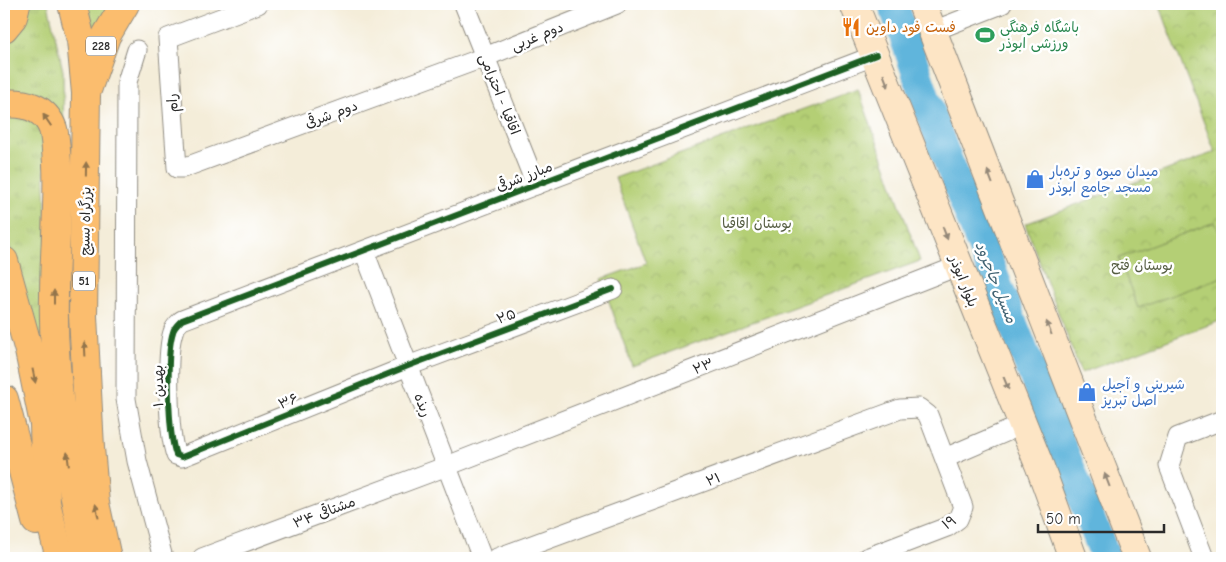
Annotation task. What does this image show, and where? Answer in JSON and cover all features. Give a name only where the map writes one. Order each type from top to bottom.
[{"type":"main road","points":[[4,28],[13,17],[16,4]]},
{"type":"main road","name":"بزرگراه بسیج","points":[[72,4],[81,40],[86,93],[83,316],[90,448],[95,503],[107,558]]},
{"type":"main road","name":"228","points":[[86,93],[100,49],[125,4]]},
{"type":"main road","name":"بلوار ابوذر","points":[[854,4],[876,55],[1074,558]]},
{"type":"main road","points":[[922,4],[1137,558]]},
{"type":"main road","points":[[4,104],[16,103],[32,106],[46,116],[53,129],[58,184],[54,296],[56,358],[70,480],[88,558]]},
{"type":"main road","points":[[4,261],[29,351],[44,424],[46,503],[60,558]]},
{"type":"main road","points":[[4,399],[45,558]]},
{"type":"street","name":"رام","points":[[177,168],[168,38],[258,4]]},
{"type":"street","name":"اقاقیا - احترامی","points":[[464,4],[536,185]]},
{"type":"street","name":"دوم غربی","points":[[485,57],[617,4]]},
{"type":"street","points":[[933,31],[1002,4]]},
{"type":"street","points":[[137,50],[127,82],[126,400],[137,461],[164,558]]},
{"type":"street","name":"مبارز شرقی","points":[[182,320],[876,55]]},
{"type":"street","name":"دوم شرقی","points":[[177,168],[183,168],[485,57]]},
{"type":"street","name":"ربذه","points":[[364,251],[482,558]]},
{"type":"street","name":"۲۳","points":[[447,466],[958,266]]},
{"type":"street","name":"۲۵","points":[[408,366],[613,289]]},
{"type":"street","name":"بهدین ۱","points":[[176,455],[171,432],[170,346],[173,330],[182,320]]},
{"type":"street","name":"۳۶","points":[[176,455],[182,457],[408,366]]},
{"type":"street","name":"۲۱","points":[[497,558],[900,409],[919,408],[928,415]]},
{"type":"street","name":"۱۹","points":[[866,558],[947,527],[958,519],[963,508],[962,500],[928,415]]},
{"type":"street","points":[[1204,558],[1169,466],[1178,438],[1222,420]]},
{"type":"street","points":[[945,458],[1022,425]]},
{"type":"street","name":"۳۴ مشتاقی","points":[[202,558],[447,466]]},
{"type":"green space","points":[[30,4],[48,4],[63,71],[64,149],[57,115],[50,101],[32,92],[4,90],[4,42],[21,26]]},
{"type":"green space","points":[[88,4],[113,4],[96,42]]},
{"type":"green space","name":"بوستان فتح","points":[[1159,4],[1222,4],[1222,320],[1081,373],[1025,224],[1215,152]]},
{"type":"green space","name":"بوستان اقاقیا","points":[[858,89],[920,261],[632,366],[601,279],[646,263],[615,178]]},
{"type":"green space","points":[[9,113],[43,125],[52,395],[4,227],[4,115]]},
{"type":"green space","points":[[1215,222],[1222,240],[1222,277],[1138,308],[1119,258]]},
{"type":"waterway","name":"مسیل جاجرود","points":[[893,4],[942,146],[1106,558]]},
{"type":"cycle path","points":[[613,289],[408,366],[182,457],[176,455],[171,430],[169,357],[174,330],[182,320],[876,55]]},
{"type":"place","name":"فست فود داوین","points":[[851,27]]},
{"type":"place","name":"باشگاه فرهنگی ورزشی ابوذر","points":[[985,35]]},
{"type":"place","name":"میدان میوه و تره‌بار مسجد جامع ابوذر","points":[[1035,179]]},
{"type":"place","name":"شیرینی و آجیل اصل تبریز","points":[[1087,392]]}]
